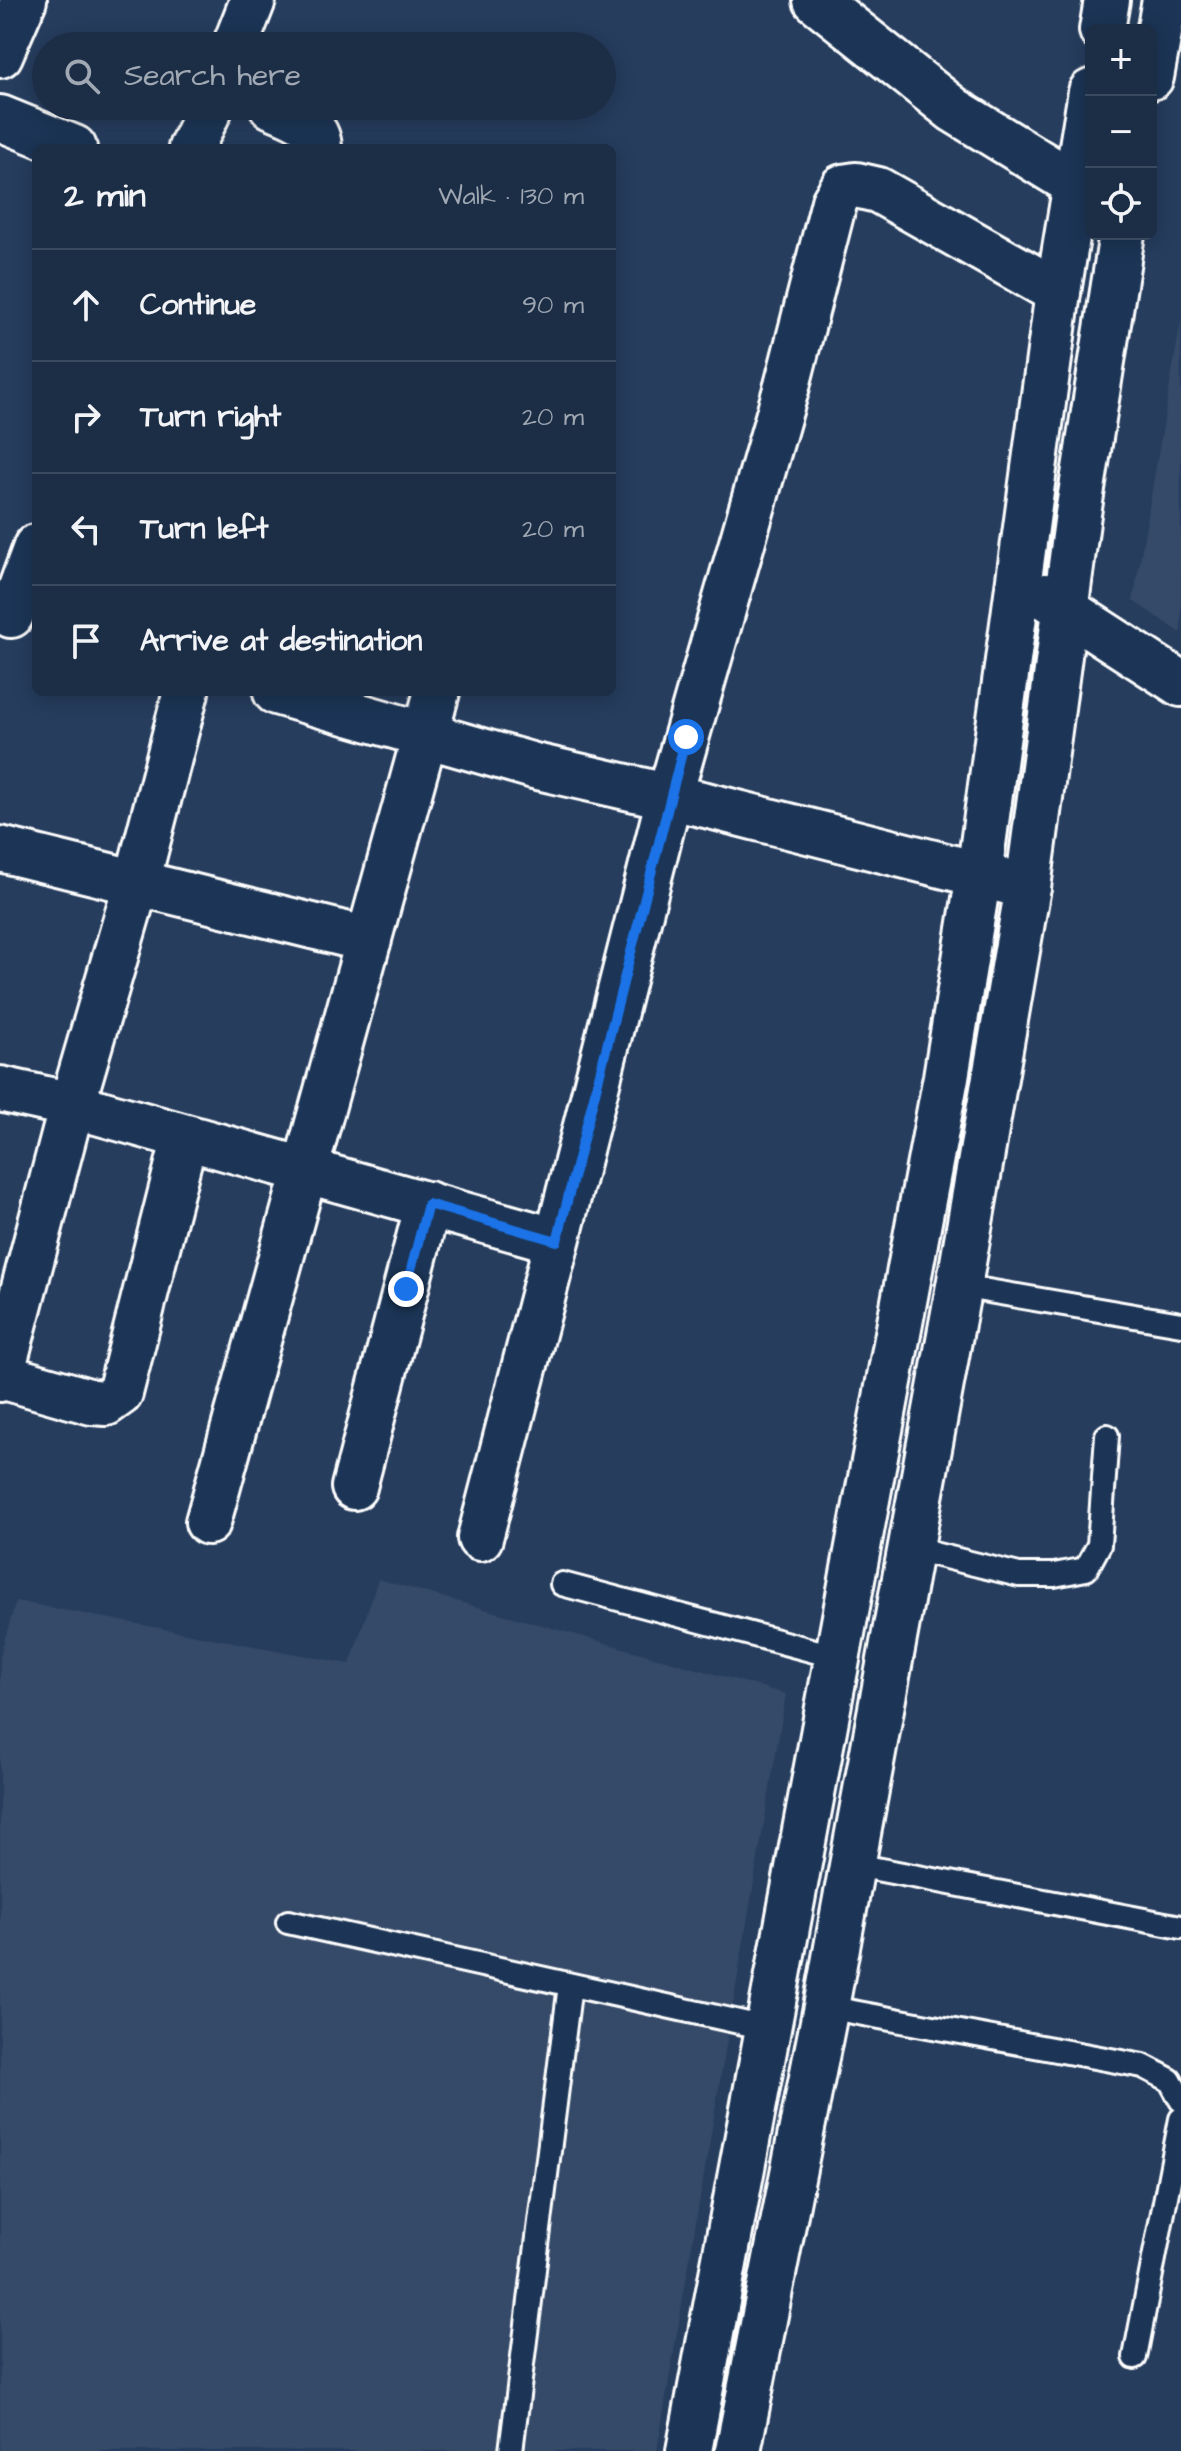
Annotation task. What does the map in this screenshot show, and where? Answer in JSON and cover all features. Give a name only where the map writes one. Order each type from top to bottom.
[{"type":"street","points":[[0,55],[24,0]]},
{"type":"street","points":[[240,32],[253,0]]},
{"type":"street","points":[[816,0],[954,110],[1083,189]]},
{"type":"street","points":[[1103,24],[1107,0]]},
{"type":"street","points":[[1157,44],[1165,0]]},
{"type":"street","points":[[689,2451],[946,1077],[979,874],[1058,292],[1083,189],[1091,96]]},
{"type":"street","points":[[0,118],[64,144]]},
{"type":"street","points":[[193,144],[204,120]]},
{"type":"street","points":[[304,120],[319,144]]},
{"type":"street","points":[[480,1538],[669,798],[787,386],[834,202],[843,187],[856,185],[878,190],[1058,292]]},
{"type":"street","points":[[738,2451],[826,2007],[959,1286],[1028,887],[1065,609],[1121,240]]},
{"type":"street","points":[[16,617],[32,561]]},
{"type":"street","points":[[1020,579],[1181,684]]},
{"type":"street","points":[[185,696],[0,1378],[92,1402],[106,1403],[120,1393],[185,1137]]},
{"type":"street","points":[[290,696],[534,766],[1028,887]]},
{"type":"street","points":[[208,1522],[436,696]]},
{"type":"street","points":[[0,849],[369,940]]},
{"type":"street","points":[[0,1089],[72,1105],[557,1241]]},
{"type":"street","points":[[354,1487],[428,1204]]},
{"type":"lane","points":[[959,1286],[1181,1324]]},
{"type":"lane","points":[[909,1548],[1019,1575],[1054,1575],[1086,1569],[1099,1545],[1107,1436]]},
{"type":"lane","points":[[562,1584],[837,1657]]},
{"type":"lane","points":[[850,1864],[1181,1927]]},
{"type":"lane","points":[[288,1922],[766,2028]]},
{"type":"lane","points":[[511,2451],[570,1985]]},
{"type":"lane","points":[[826,2007],[1143,2066],[1170,2080],[1181,2100]]},
{"type":"lane","points":[[1135,2357],[1181,2119]]},
{"type":"shaded area","points":[[1181,320],[1181,633],[1133,601]]},
{"type":"shaded area","points":[[378,1579],[786,1694],[657,2451],[0,2451],[0,1655],[16,1601],[350,1664]]},
{"type":"route","points":[[406,1289],[428,1204],[557,1241],[686,737]]}]
